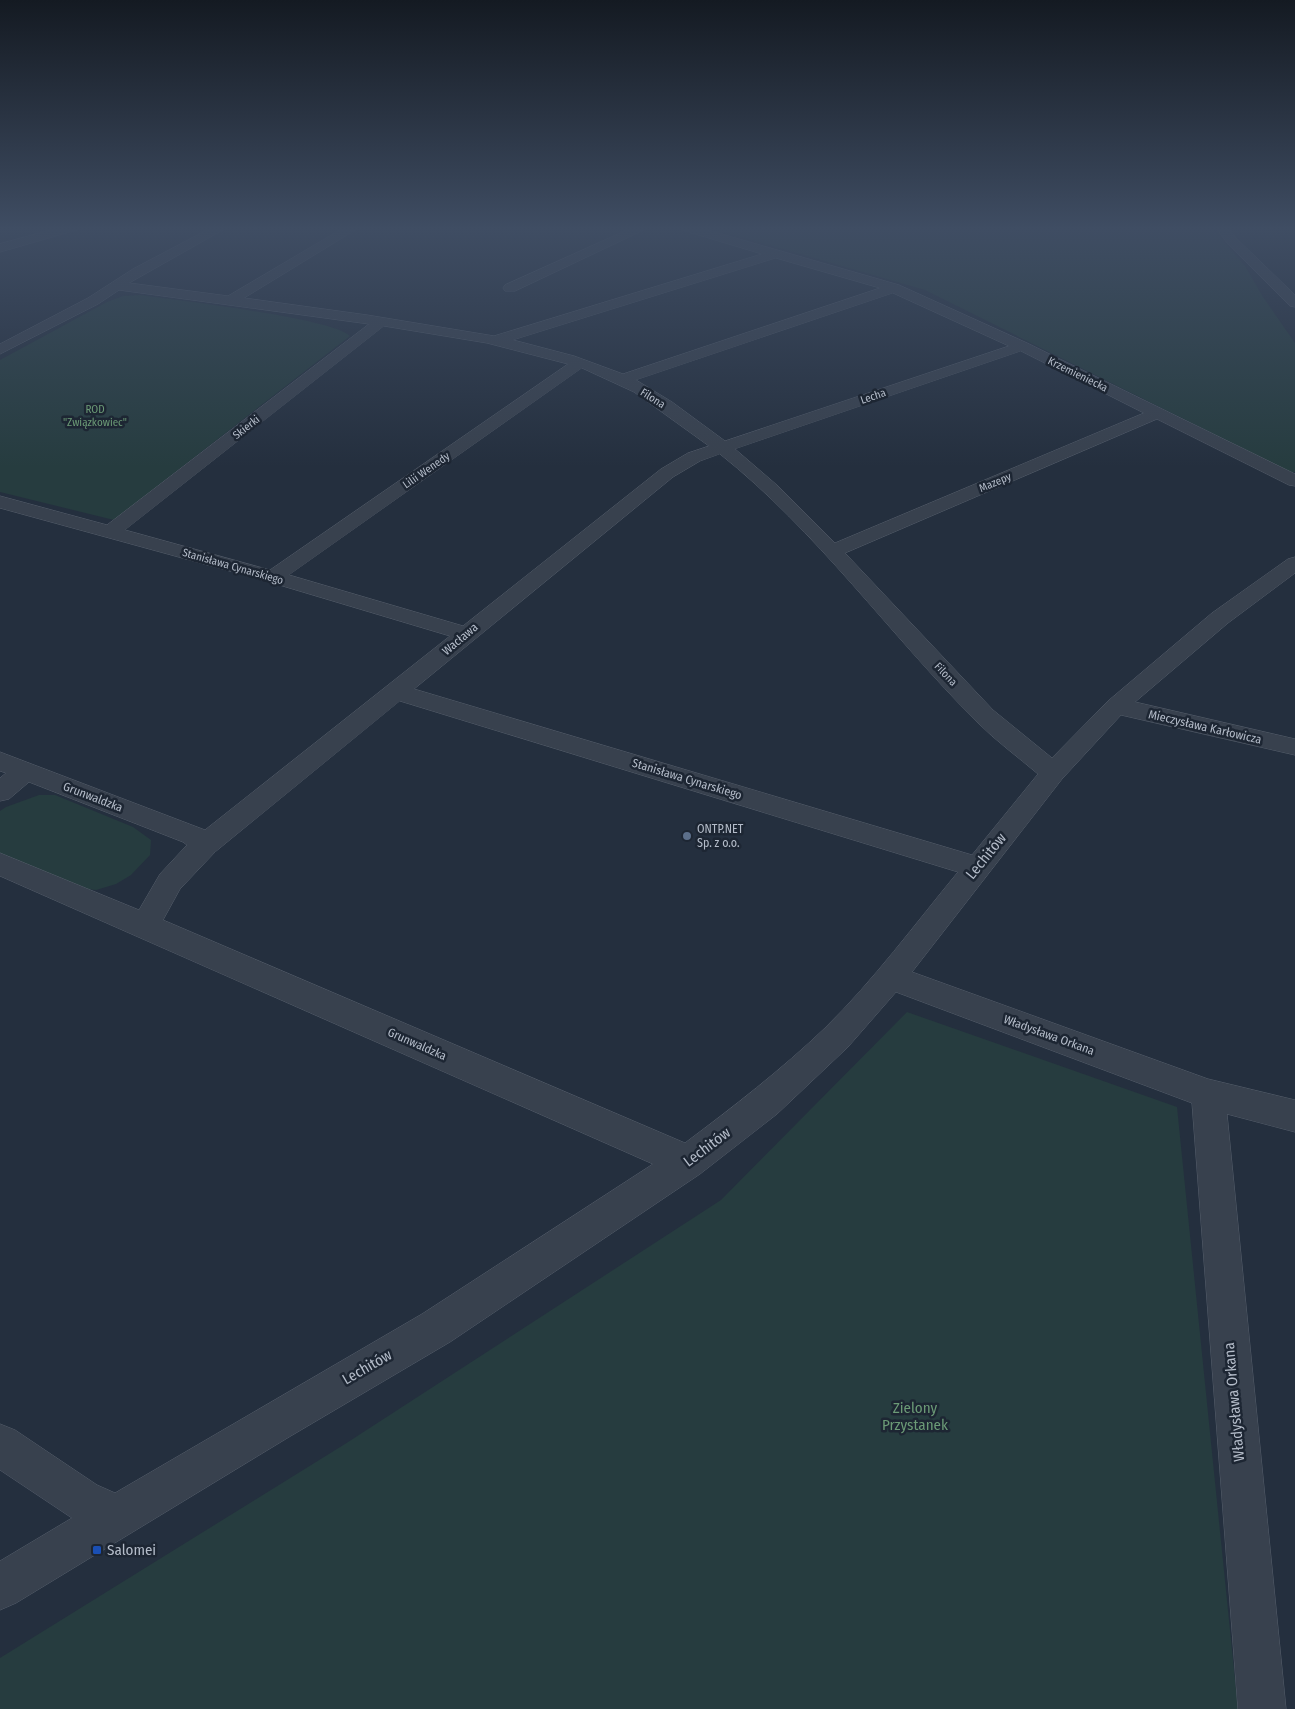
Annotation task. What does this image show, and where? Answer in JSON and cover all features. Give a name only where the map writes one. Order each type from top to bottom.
[{"type":"street","points":[[0,350],[80,307]]},
{"type":"street","name":"Filona","points":[[277,307],[497,340],[539,350],[623,379],[673,410],[724,447],[763,481],[832,551],[987,718],[1053,773]]},
{"type":"street","points":[[497,340],[604,307]]},
{"type":"street","points":[[623,379],[838,307]]},
{"type":"street","name":"Krzemieniecka","points":[[935,307],[1022,346],[1295,481]]},
{"type":"street","name":"Skierki","points":[[111,532],[381,322]]},
{"type":"street","name":"Lecha","points":[[724,447],[1022,346]]},
{"type":"street","name":"Lilii Wenedy","points":[[273,577],[579,363]]},
{"type":"street","name":"Mazepy","points":[[832,551],[1158,413]]},
{"type":"street","name":"Wacława","points":[[205,845],[668,473],[694,457],[724,447]]},
{"type":"street","name":"Stanisława Cynarskiego","points":[[0,502],[273,577],[466,634]]},
{"type":"street","name":"Lechitów","points":[[0,1587],[274,1422],[436,1328],[688,1162],[765,1103],[837,1037],[890,977],[1053,773],[1116,706],[1220,618],[1295,564]]},
{"type":"street","name":"Stanisława Cynarskiego","points":[[397,692],[978,867]]},
{"type":"street","name":"Mieczysława Karłowicza","points":[[1116,706],[1295,747]]},
{"type":"street","name":"Grunwaldzka","points":[[0,762],[193,835],[205,845]]},
{"type":"street","points":[[0,792],[25,771]]},
{"type":"street","points":[[146,926],[158,898],[181,867],[205,845]]},
{"type":"street","name":"Grunwaldzka","points":[[0,864],[688,1162]]},
{"type":"street","name":"Władysława Orkana","points":[[890,977],[1208,1094],[1295,1116]]},
{"type":"street","name":"Władysława Orkana","points":[[1208,1094],[1262,1709]]},
{"type":"street","points":[[0,1445],[82,1500],[117,1517]]},
{"type":"green space","name":"ROD \"Związkowiec\"","points":[[98,307],[228,307],[315,323],[337,329],[350,336],[114,520],[0,492],[0,360]]},
{"type":"green space","points":[[959,307],[1270,307],[1295,343],[1295,472],[1290,472]]},
{"type":"green space","points":[[39,795],[55,795],[133,827],[151,840],[150,855],[131,875],[116,884],[96,890],[77,888],[0,854],[0,811]]},
{"type":"green space","name":"Zielony Przystanek","points":[[907,1012],[1177,1107],[1238,1709],[0,1709],[0,1658],[345,1444],[721,1200]]},
{"type":"place","name":"ONTP.NET Sp. z o.o.","points":[[687,836]]},
{"type":"place","name":"Salomei","points":[[97,1550]]}]
